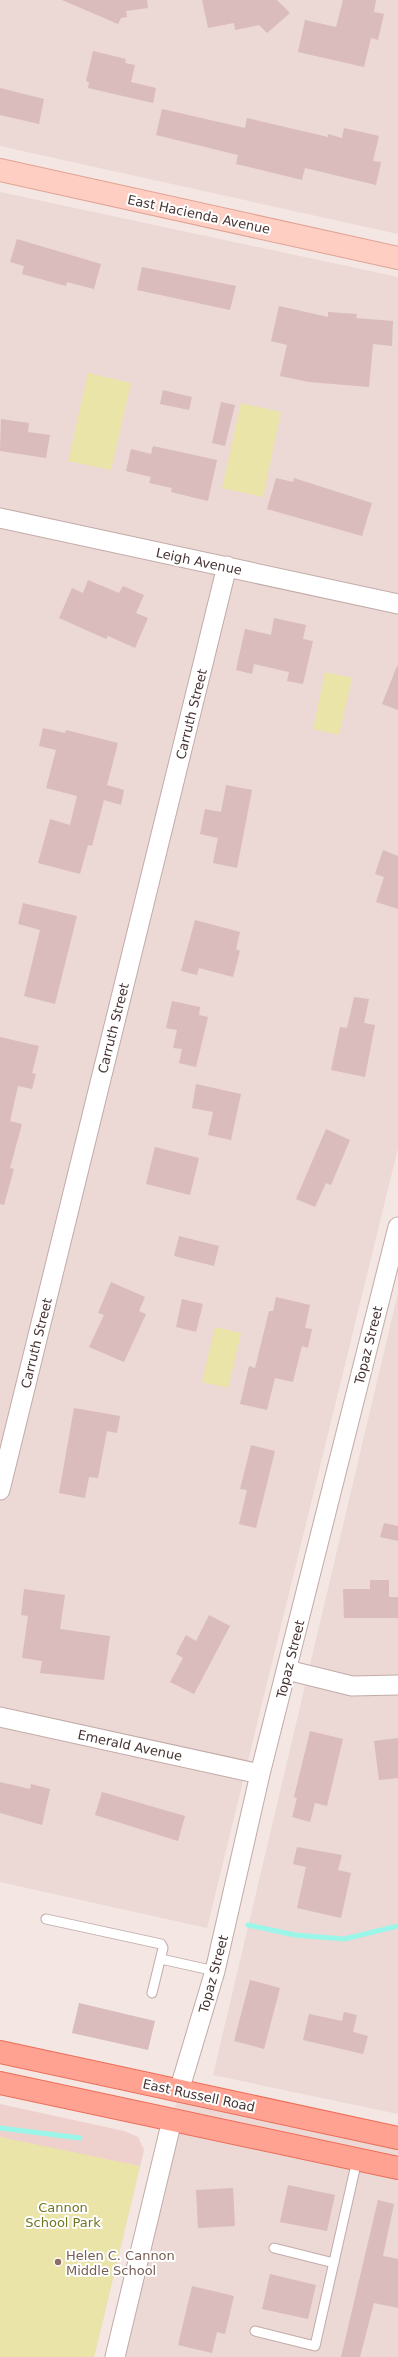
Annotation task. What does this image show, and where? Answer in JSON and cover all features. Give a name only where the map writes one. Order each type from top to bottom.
[{"type":"main road","name":"East Hacienda Avenue","points":[[0,170],[398,258]]},
{"type":"main road","name":"East Russell Road","points":[[0,2052],[398,2138]]},
{"type":"main road","points":[[0,2083],[398,2168]]},
{"type":"main road","points":[[172,2120],[183,2112],[212,2111],[265,2119],[338,2134],[364,2131]]},
{"type":"street","name":"Leigh Avenue","points":[[0,518],[398,604]]},
{"type":"street","name":"Carruth Street","points":[[0,1490],[227,566]]},
{"type":"street","name":"Topaz Street","points":[[179,2091],[215,1971],[260,1774],[398,1227]]},
{"type":"street","points":[[287,1670],[352,1686],[398,1685]]},
{"type":"street","name":"Emerald Avenue","points":[[0,1717],[260,1774]]},
{"type":"street","points":[[115,2357],[172,2120]]},
{"type":"lane","points":[[46,1919],[161,1944],[163,1948],[161,1959],[152,1993]]},
{"type":"lane","points":[[161,1959],[215,1971]]},
{"type":"lane","points":[[255,2331],[315,2346],[357,2160]]},
{"type":"lane","points":[[274,2248],[334,2263]]},
{"type":"shaded area","points":[[0,0],[398,0],[398,234],[0,146]]},
{"type":"shaded area","points":[[0,192],[398,277],[398,1148],[207,1928],[0,1882]]},
{"type":"shaded area","points":[[398,1293],[398,2114],[213,2075]]},
{"type":"shaded area","points":[[179,2091],[398,2138],[398,2357],[114,2357]]},
{"type":"shaded area","name":"Cannon School Park","points":[[0,2104],[124,2131],[138,2137],[144,2150],[94,2357],[0,2357]]},
{"type":"green space","points":[[88,373],[131,383],[111,470],[68,461]]},
{"type":"green space","points":[[241,403],[281,412],[263,497],[222,488]]},
{"type":"green space","points":[[325,672],[352,678],[339,735],[313,729]]},
{"type":"green space","points":[[215,1327],[241,1333],[228,1388],[202,1382]]},
{"type":"green space","name":"Cannon School Park","points":[[0,2137],[140,2166],[94,2357],[0,2357]]},
{"type":"building","points":[[62,0],[147,0],[148,8],[126,11],[127,17],[121,18],[118,24]]},
{"type":"building","points":[[202,0],[277,0],[290,13],[267,33],[259,25],[235,30],[234,23],[208,28]]},
{"type":"building","points":[[343,0],[376,0],[374,12],[384,14],[378,40],[371,38],[364,67],[298,52],[305,20],[336,27]]},
{"type":"building","points":[[93,51],[126,59],[125,63],[135,65],[131,82],[156,88],[153,103],[88,88],[89,82],[86,81]]},
{"type":"building","points":[[0,88],[44,99],[39,124],[0,115]]},
{"type":"building","points":[[162,109],[245,128],[247,118],[328,137],[328,134],[342,138],[344,128],[379,136],[373,161],[381,162],[376,185],[305,168],[302,180],[236,164],[238,155],[156,135]]},
{"type":"building","points":[[17,239],[101,264],[94,289],[67,282],[66,286],[22,274],[24,266],[10,262]]},
{"type":"building","points":[[142,267],[236,286],[230,310],[137,290]]},
{"type":"building","points":[[279,306],[328,317],[328,312],[357,314],[356,318],[393,321],[392,346],[373,344],[369,387],[309,382],[280,376],[287,345],[271,341]]},
{"type":"building","points":[[163,390],[192,397],[189,410],[160,404]]},
{"type":"building","points":[[221,402],[235,405],[225,446],[212,443]]},
{"type":"building","points":[[1,419],[29,423],[28,432],[50,435],[46,458],[0,451]]},
{"type":"building","points":[[153,446],[217,460],[208,501],[171,492],[172,488],[149,483],[151,477],[126,471],[131,449],[151,454]]},
{"type":"building","points":[[276,478],[293,482],[294,478],[372,503],[362,536],[267,509]]},
{"type":"building","points":[[88,580],[119,593],[123,586],[144,595],[136,613],[148,618],[135,648],[108,636],[106,639],[59,618],[72,588],[83,593]]},
{"type":"building","points":[[274,618],[306,625],[303,639],[313,641],[303,684],[287,681],[289,672],[254,664],[252,674],[236,670],[245,629],[271,635]]},
{"type":"building","points":[[398,666],[398,710],[382,704]]},
{"type":"building","points":[[43,728],[65,733],[66,730],[118,743],[107,785],[124,790],[121,805],[104,800],[92,846],[88,845],[80,874],[38,863],[50,819],[70,825],[77,796],[46,788],[56,750],[39,746]]},
{"type":"building","points":[[226,785],[252,790],[237,868],[213,863],[218,838],[200,834],[205,809],[221,812]]},
{"type":"building","points":[[383,850],[398,856],[398,909],[376,902],[384,877],[375,874]]},
{"type":"building","points":[[23,903],[77,916],[55,1004],[24,996],[40,930],[18,924]]},
{"type":"building","points":[[195,920],[240,932],[236,949],[240,951],[233,977],[199,968],[197,975],[181,971]]},
{"type":"building","points":[[354,997],[369,999],[364,1023],[375,1025],[365,1077],[331,1070],[340,1027],[347,1028]]},
{"type":"building","points":[[172,1001],[200,1007],[199,1015],[208,1017],[196,1067],[179,1063],[182,1049],[173,1048],[177,1030],[166,1028]]},
{"type":"building","points":[[0,1037],[39,1046],[32,1073],[36,1074],[32,1089],[18,1086],[10,1121],[22,1124],[10,1168],[14,1169],[4,1205],[0,1204]]},
{"type":"building","points":[[196,1084],[241,1094],[231,1140],[208,1135],[213,1112],[192,1108]]},
{"type":"building","points":[[326,1129],[350,1140],[331,1185],[326,1183],[315,1207],[296,1199]]},
{"type":"building","points":[[155,1147],[199,1158],[190,1195],[146,1184]]},
{"type":"building","points":[[179,1236],[219,1246],[214,1266],[174,1256]]},
{"type":"building","points":[[111,1282],[145,1297],[139,1311],[146,1314],[124,1362],[89,1347],[104,1315],[98,1313]]},
{"type":"building","points":[[276,1297],[310,1305],[305,1328],[312,1329],[308,1348],[302,1346],[293,1382],[275,1378],[267,1410],[240,1404],[249,1366],[255,1368],[269,1311],[273,1311]]},
{"type":"building","points":[[182,1299],[203,1304],[196,1332],[176,1327]]},
{"type":"building","points":[[74,1408],[120,1416],[117,1433],[107,1431],[98,1478],[89,1477],[85,1498],[59,1493]]},
{"type":"building","points":[[251,1445],[275,1451],[256,1528],[239,1524],[247,1490],[240,1489]]},
{"type":"building","points":[[384,1523],[398,1526],[398,1541],[380,1537]]},
{"type":"building","points":[[370,1580],[389,1580],[389,1597],[398,1597],[398,1618],[344,1618],[343,1589],[370,1589]]},
{"type":"building","points":[[24,1589],[65,1595],[60,1629],[110,1636],[104,1680],[40,1673],[42,1661],[22,1658],[28,1616],[21,1615]]},
{"type":"building","points":[[209,1615],[230,1626],[194,1694],[170,1682],[183,1658],[176,1654],[186,1635],[196,1641]]},
{"type":"building","points":[[310,1731],[343,1739],[327,1806],[315,1803],[310,1822],[292,1817],[297,1798],[294,1797]]},
{"type":"building","points":[[398,1738],[398,1778],[379,1780],[374,1741]]},
{"type":"building","points":[[0,1782],[30,1789],[31,1784],[50,1789],[42,1825],[0,1813]]},
{"type":"building","points":[[102,1792],[185,1816],[178,1841],[95,1815]]},
{"type":"building","points":[[297,1847],[342,1855],[338,1870],[351,1873],[341,1918],[297,1908],[306,1867],[293,1864]]},
{"type":"building","points":[[250,1980],[280,1988],[264,2049],[234,2041]]},
{"type":"building","points":[[79,2003],[155,2021],[148,2050],[72,2033]]},
{"type":"building","points":[[344,2012],[357,2015],[353,2032],[368,2036],[363,2054],[303,2040],[309,2014],[342,2021]]},
{"type":"building","points":[[288,2185],[335,2195],[327,2231],[280,2222]]},
{"type":"building","points":[[233,2188],[235,2226],[198,2228],[196,2190]]},
{"type":"building","points":[[378,2200],[394,2204],[383,2256],[398,2259],[398,2308],[374,2303],[360,2357],[341,2357]]},
{"type":"building","points":[[270,2274],[316,2285],[308,2319],[262,2309]]},
{"type":"building","points":[[192,2286],[234,2296],[225,2334],[217,2332],[212,2353],[178,2345]]},
{"type":"waterway","points":[[248,1925],[295,1935],[344,1939],[398,1926]]},
{"type":"waterway","points":[[0,2128],[80,2138]]},
{"type":"place","name":"Helen C. Cannon Middle School","points":[[58,2262]]}]
